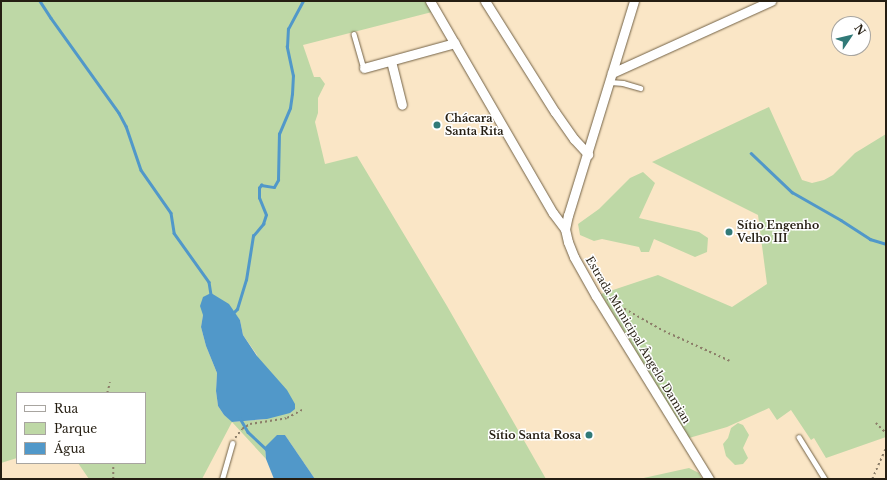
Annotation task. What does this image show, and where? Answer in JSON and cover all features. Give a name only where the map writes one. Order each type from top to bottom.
[{"type":"street","points":[[430,1],[554,213],[565,228]]},
{"type":"street","points":[[485,1],[544,96],[574,139],[588,154]]},
{"type":"street","name":"Estrada Municipal Ângelo Damian","points":[[634,1],[565,228],[568,242],[574,257],[709,479]]},
{"type":"street","points":[[611,78],[772,1]]},
{"type":"street","points":[[364,68],[455,44]]},
{"type":"street","points":[[391,61],[402,105]]},
{"type":"street","points":[[574,139],[584,138],[594,133]]},
{"type":"lane","points":[[354,34],[364,68]]},
{"type":"lane","points":[[611,78],[640,88]]},
{"type":"lane","points":[[799,437],[825,479]]},
{"type":"lane","points":[[222,479],[232,443]]},
{"type":"path","points":[[600,302],[609,299],[664,331],[730,360]]},
{"type":"path","points":[[107,392],[110,382]]},
{"type":"path","points":[[232,443],[242,429],[247,425],[287,418],[302,410]]},
{"type":"path","points":[[876,423],[886,433]]},
{"type":"path","points":[[872,479],[886,447]]},
{"type":"path","points":[[113,464],[113,479]]},
{"type":"green space","points":[[1,1],[425,1],[432,12],[303,45],[314,77],[320,77],[325,84],[318,98],[318,113],[315,122],[325,164],[357,156],[447,306],[546,479],[315,479],[285,435],[265,448],[266,459],[232,422],[202,479],[89,479],[79,464],[146,464],[146,392],[16,392],[16,458],[1,463]],"holes":[[[234,312],[240,320],[243,335],[257,355],[267,419],[233,422],[224,415],[218,406],[216,391],[217,373],[206,346],[201,327],[203,315]]]},
{"type":"green space","points":[[769,107],[802,180],[812,183],[824,180],[833,175],[855,153],[886,134],[886,437],[826,458],[814,438],[811,440],[791,410],[777,420],[769,408],[727,427],[689,438],[601,294],[658,275],[732,307],[767,284],[758,215],[652,162]]},
{"type":"green space","points":[[643,172],[655,183],[639,218],[699,232],[708,238],[707,252],[695,257],[654,239],[649,252],[641,252],[639,247],[602,239],[594,241],[580,235],[578,224],[599,209],[630,178]]},
{"type":"green space","points":[[738,423],[743,425],[749,435],[743,448],[748,458],[743,464],[735,465],[726,456],[723,444],[728,438],[731,428]]},
{"type":"green space","points":[[689,468],[699,473],[702,479],[639,479]]},
{"type":"water","points":[[211,293],[229,304],[240,320],[243,335],[257,356],[287,390],[295,404],[295,409],[290,413],[267,419],[232,422],[224,415],[218,406],[216,391],[217,373],[206,346],[201,327],[203,315],[200,306],[203,297]]},
{"type":"water","points":[[277,435],[285,435],[315,479],[274,479],[266,459],[265,447]]},
{"type":"waterway","points":[[40,1],[119,113],[126,126],[141,170],[171,213],[174,233],[209,282],[211,294]]},
{"type":"waterway","points":[[232,314],[237,309],[246,280],[253,236],[263,224],[266,215],[259,198],[259,188],[261,185],[274,187],[278,180],[279,134],[290,108],[292,94],[293,76],[287,47],[288,29],[303,1]]},
{"type":"waterway","points":[[751,153],[792,192],[841,220],[870,239],[886,244]]},
{"type":"waterway","points":[[240,418],[248,432],[266,449]]},
{"type":"place","name":"Chácara Santa Rita","points":[[437,125]]},
{"type":"place","name":"Sítio Engenho Velho III","points":[[729,232]]},
{"type":"place","name":"Sítio Santa Rosa","points":[[589,435]]}]
